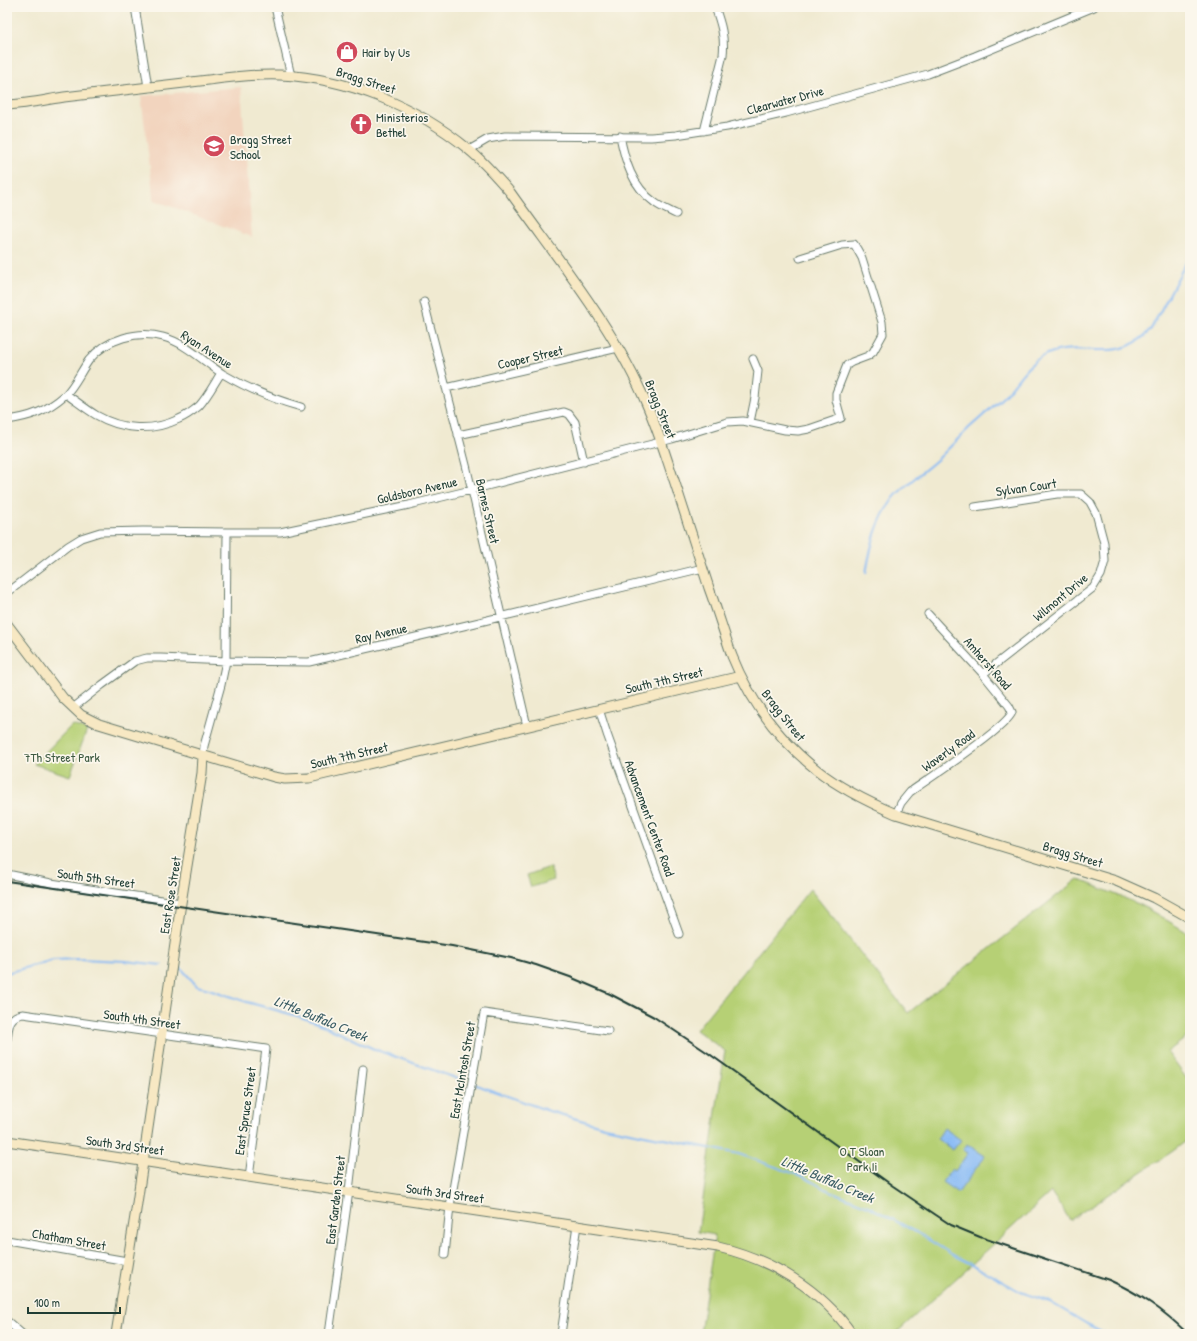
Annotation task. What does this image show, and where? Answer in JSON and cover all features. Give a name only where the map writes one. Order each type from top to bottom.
[{"type":"street","points":[[135,7],[148,87]]},
{"type":"street","points":[[274,7],[291,76]]},
{"type":"street","points":[[704,131],[723,55],[724,42],[722,27],[715,7]]},
{"type":"street","name":"Clearwater Drive","points":[[470,150],[488,139],[505,136],[651,137],[676,135],[727,127],[786,113],[928,74],[1094,7]]},
{"type":"street","name":"Bragg Street","points":[[7,105],[245,76],[291,76],[342,84],[362,90],[419,115],[454,138],[470,150],[510,192],[583,294],[618,348],[647,405],[661,442],[732,656],[754,700],[765,717],[782,737],[801,757],[817,770],[861,799],[896,814],[1116,881],[1154,898],[1190,918]]},
{"type":"street","points":[[620,136],[625,159],[631,175],[642,192],[654,202],[676,214]]},
{"type":"street","name":"Goldsboro Avenue","points":[[7,592],[68,546],[82,538],[100,532],[280,532],[471,490],[661,442],[727,422],[743,421],[785,430],[798,431],[841,418],[836,400],[836,393],[847,365],[868,356],[873,352],[883,334],[882,322],[860,253],[854,244],[842,245],[800,258]]},
{"type":"street","name":"Barnes Street","points":[[424,302],[458,435],[526,726]]},
{"type":"street","name":"Ryan Avenue","points":[[7,420],[25,418],[39,413],[66,394],[90,359],[102,348],[121,339],[146,335],[163,337],[176,342],[206,361],[221,373],[245,387],[263,395],[301,407]]},
{"type":"street","name":"Cooper Street","points":[[446,388],[618,348]]},
{"type":"street","points":[[750,422],[758,371],[753,359]]},
{"type":"street","points":[[66,394],[96,415],[127,427],[143,429],[157,427],[172,422],[185,416],[198,407],[221,373]]},
{"type":"street","points":[[458,435],[564,412],[569,414],[575,422],[584,462]]},
{"type":"street","name":"Sylvan Court","points":[[975,506],[1057,494],[1081,494]]},
{"type":"street","name":"Wilmont Drive","points":[[983,674],[1093,588],[1101,575],[1105,561],[1104,543],[1096,513],[1090,502],[1081,494]]},
{"type":"street","name":"East Rose Street","points":[[116,1334],[202,773],[204,746],[226,661],[227,532]]},
{"type":"street","name":"Ray Avenue","points":[[73,708],[102,685],[140,659],[161,658],[226,661],[309,662],[703,568]]},
{"type":"street","name":"Amherst Road","points":[[928,614],[983,674],[1009,706]]},
{"type":"street","name":"South 7th Street","points":[[7,624],[63,698],[81,715],[99,724],[274,777],[299,779],[741,676]]},
{"type":"street","name":"Waverly Road","points":[[896,814],[901,803],[910,792],[1008,720],[1012,712],[1009,706]]},
{"type":"street","name":"Advancement Center Road","points":[[599,709],[679,934]]},
{"type":"street","name":"South 5th Street","points":[[7,874],[51,883],[181,903]]},
{"type":"street","name":"East McIntosh Street","points":[[445,1255],[450,1206],[484,1013],[608,1031]]},
{"type":"street","name":"South 4th Street","points":[[7,1039],[12,1019],[15,1016],[23,1014],[266,1049]]},
{"type":"street","name":"East Spruce Street","points":[[249,1177],[266,1049]]},
{"type":"street","name":"East Garden Street","points":[[329,1334],[349,1191],[363,1069]]},
{"type":"street","name":"South 3rd Street","points":[[7,1141],[718,1247],[750,1256],[777,1269],[803,1285],[830,1308],[852,1334]]},
{"type":"street","points":[[561,1334],[577,1225]]},
{"type":"street","name":"Chatham Street","points":[[7,1240],[127,1261]]},
{"type":"street","points":[[7,1321],[22,1334]]},
{"type":"shaded area","points":[[241,87],[252,237],[154,200],[141,96]]},
{"type":"green space","name":"7Th Street Park","points":[[72,725],[87,730],[70,776],[34,764]]},
{"type":"green space","points":[[550,867],[554,880],[531,887],[527,875]]},
{"type":"green space","name":"O T Sloan Park Ii","points":[[1078,879],[1141,905],[1190,934],[1190,1035],[1167,1052],[1190,1083],[1190,1138],[1070,1220],[1051,1192],[895,1334],[700,1334],[715,1235],[698,1232],[725,1051],[696,1030],[810,889],[908,1013]]},
{"type":"water","points":[[944,1128],[961,1140],[953,1150],[937,1139]]},
{"type":"water","points":[[967,1144],[985,1156],[958,1193],[942,1182],[952,1169],[955,1171],[968,1153],[963,1150]]},
{"type":"waterway","points":[[866,573],[872,544],[882,516],[893,499],[904,488],[940,457],[1000,400],[1025,370],[1041,357],[1055,351],[1069,349],[1111,350],[1125,347],[1138,341],[1151,329],[1190,255]]},
{"type":"waterway","name":"Little Buffalo Creek","points":[[7,973],[53,960],[79,959],[125,961],[162,965]]},
{"type":"waterway","name":"Little Buffalo Creek","points":[[180,967],[197,986],[318,1023],[374,1049],[461,1080]]},
{"type":"waterway","name":"Little Buffalo Creek","points":[[474,1084],[549,1111],[605,1127],[739,1154],[804,1177],[825,1189],[868,1206],[1021,1292],[1050,1302],[1107,1334]]},
{"type":"railway","points":[[7,881],[452,946],[511,958],[570,977],[610,994],[654,1017],[708,1053],[893,1186],[951,1225],[980,1237],[1109,1280],[1132,1291],[1151,1303],[1188,1334]]},
{"type":"place","name":"Hair by Us","points":[[347,52]]},
{"type":"place","name":"Ministerios Bethel","points":[[361,124]]},
{"type":"place","name":"Bragg Street School","points":[[214,146]]}]
